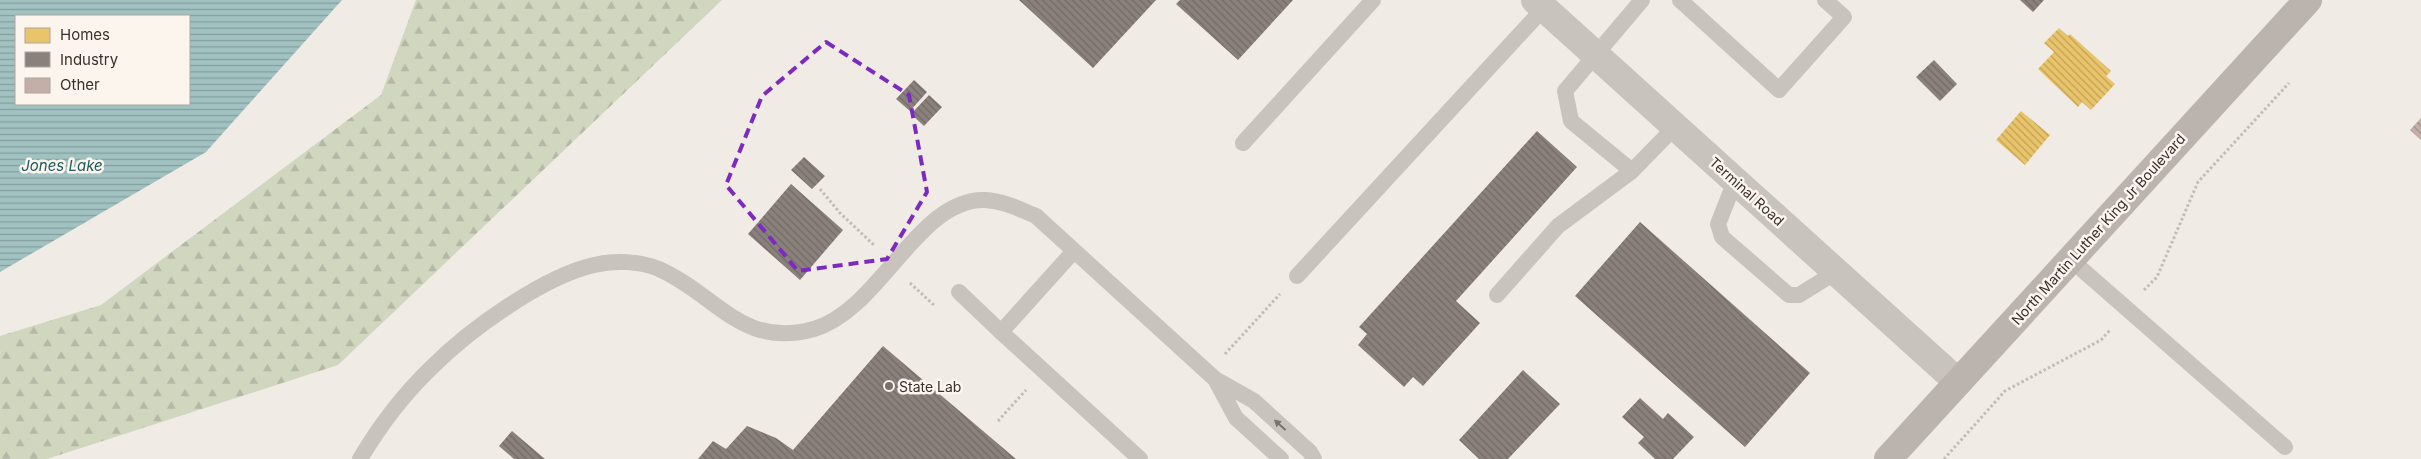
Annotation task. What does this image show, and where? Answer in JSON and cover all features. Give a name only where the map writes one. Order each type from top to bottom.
[{"type":"street","name":"North Martin Luther King Jr Boulevard","points":[[1888,459],[2308,0]]},
{"type":"street","name":"Terminal Road","points":[[1540,4],[1958,382]]},
{"type":"lane","points":[[1243,143],[1373,0]]},
{"type":"lane","points":[[1632,171],[1571,121],[1565,91],[1642,0]]},
{"type":"lane","points":[[1680,0],[1779,90],[1844,17],[1825,0]]},
{"type":"lane","points":[[1297,276],[1540,4]]},
{"type":"lane","points":[[1496,295],[1558,226],[1632,171],[1675,127]]},
{"type":"lane","points":[[1735,181],[1718,224],[1722,236],[1789,295],[1799,295],[1836,272]]},
{"type":"lane","points":[[367,456],[388,417],[430,368],[490,319],[568,274],[595,264],[628,262],[657,268],[683,282],[746,326],[776,334],[804,332],[828,325],[855,307],[929,224],[957,206],[983,200],[1009,204],[1036,216],[1211,376],[1254,401],[1310,452],[1314,459]]},
{"type":"lane","points":[[1001,332],[1074,251]]},
{"type":"lane","points":[[2070,259],[2285,447]]},
{"type":"lane","points":[[959,292],[1140,459]]},
{"type":"lane","points":[[1211,376],[1236,418],[1281,459]]},
{"type":"path","points":[[820,189],[840,213],[936,308]]},
{"type":"path","points":[[1211,376],[1297,276]]},
{"type":"path","points":[[998,421],[1026,390],[1019,384]]},
{"type":"highlighted area","points":[[826,42],[909,95],[927,192],[887,259],[798,271],[726,185],[762,96]]},
{"type":"green space","points":[[416,0],[722,0],[338,365],[47,459],[0,459],[0,336],[101,305],[381,95]]},
{"type":"water","name":"Jones Lake","points":[[0,0],[342,0],[206,152],[0,272]]},
{"type":"building: Homes","points":[[2059,28],[2068,36],[2070,34],[2111,71],[2106,76],[2115,84],[2091,110],[2082,102],[2078,107],[2038,69],[2054,52],[2044,43]]},
{"type":"building: Homes","points":[[2021,111],[2050,135],[2025,165],[1996,140]]},
{"type":"building: Industry","points":[[1019,0],[1156,0],[1093,68]]},
{"type":"building: Industry","points":[[1180,0],[1293,0],[1238,60],[1176,4]]},
{"type":"building: Industry","points":[[2020,0],[2044,0],[2033,12]]},
{"type":"building: Industry","points":[[1934,60],[1957,84],[1940,101],[1916,77]]},
{"type":"building: Industry","points":[[914,80],[927,92],[910,111],[896,99]]},
{"type":"building: Industry","points":[[929,95],[942,107],[924,126],[911,114]]},
{"type":"building: Industry","points":[[1537,131],[1577,167],[1456,301],[1480,323],[1423,386],[1413,377],[1404,387],[1358,345],[1367,334],[1359,327]]},
{"type":"building: Industry","points":[[804,157],[825,176],[812,189],[791,170]]},
{"type":"building: Industry","points":[[791,184],[843,230],[800,280],[748,234]]},
{"type":"building: Industry","points":[[1640,222],[1810,373],[1745,447],[1575,296]]},
{"type":"building: Industry","name":"State Lab","points":[[883,346],[1016,459],[698,459],[713,441],[726,449],[747,426],[776,438],[793,450]]},
{"type":"building: Industry","points":[[1523,370],[1560,404],[1508,459],[1479,459],[1459,440]]},
{"type":"building: Industry","points":[[1640,398],[1663,419],[1668,413],[1694,437],[1673,459],[1655,459],[1638,443],[1644,437],[1622,417]]},
{"type":"building: Industry","points":[[512,431],[545,459],[514,459],[499,446]]},
{"type":"building: Other","points":[[2421,118],[2421,140],[2410,130]]},
{"type":"place","name":"State Lab","points":[[889,386]]}]
